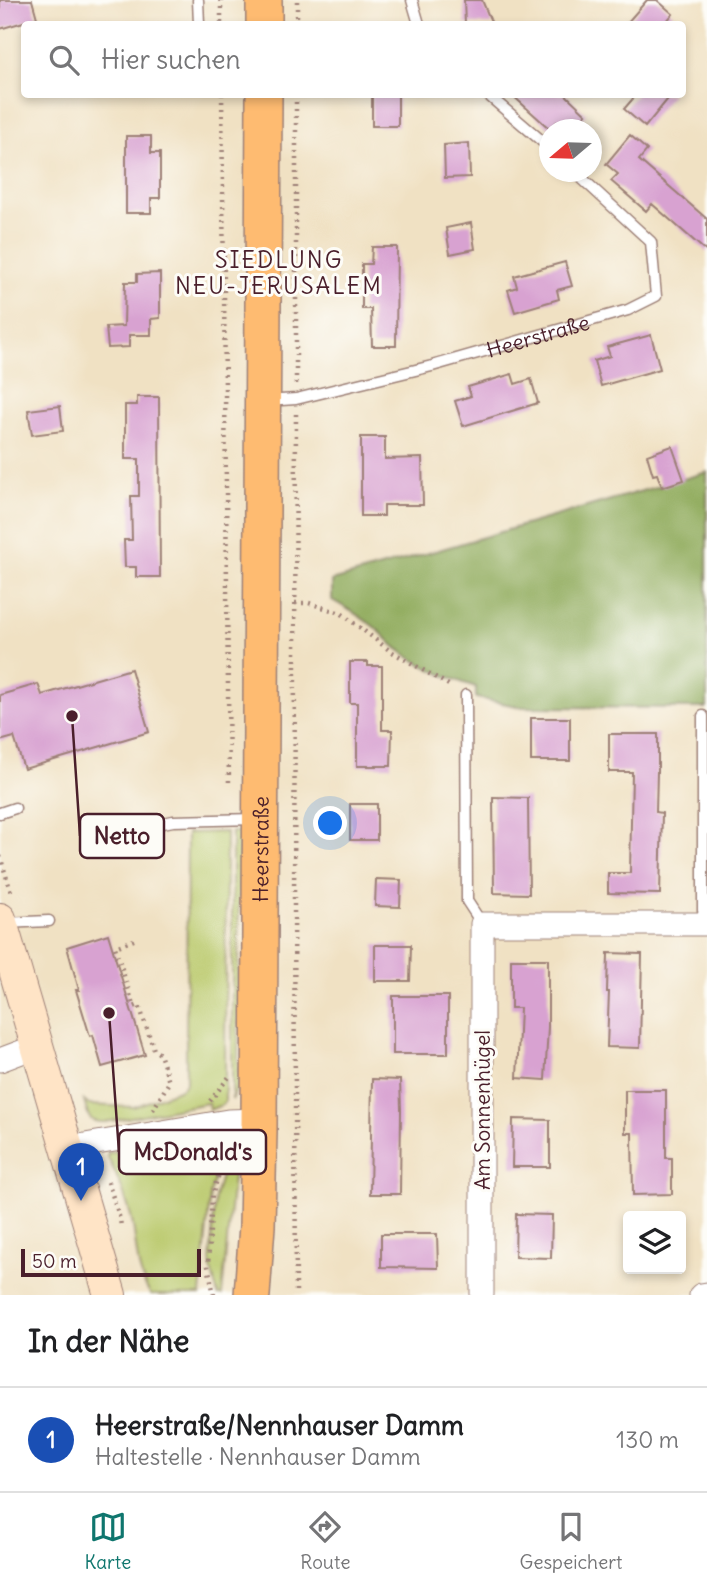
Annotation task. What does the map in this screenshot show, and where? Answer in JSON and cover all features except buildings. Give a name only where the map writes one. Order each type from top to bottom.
[{"type":"main road","points":[[264,0],[264,21]]},
{"type":"main road","name":"Heerstraße","points":[[252,1295],[257,1226],[244,1121],[245,819],[279,400],[264,98]]},
{"type":"main road","points":[[1,921],[110,1295]]},
{"type":"street","points":[[482,924],[707,924]]},
{"type":"street","name":"Am Sonnenhügel","points":[[482,924],[482,1295]]},
{"type":"street","points":[[0,1060],[37,1046]]},
{"type":"street","points":[[67,1148],[244,1121]]},
{"type":"street","points":[[701,1295],[707,1294]]},
{"type":"lane","points":[[198,0],[199,21]]},
{"type":"lane","points":[[411,0],[418,21]]},
{"type":"lane","points":[[492,98],[539,139]]},
{"type":"lane","name":"Heerstraße","points":[[279,400],[432,366],[628,310],[656,296],[651,242],[586,182]]},
{"type":"lane","name":"Am Sonnenhügel","points":[[467,695],[467,901],[482,924]]},
{"type":"lane","points":[[703,716],[703,910],[707,924]]},
{"type":"lane","points":[[0,813],[15,808]]},
{"type":"lane","points":[[163,823],[245,819]]},
{"type":"lane","points":[[1,921],[48,921]]},
{"type":"path","points":[[221,0],[221,21]]},
{"type":"path","points":[[297,0],[297,21]]},
{"type":"path","points":[[222,98],[245,819]]},
{"type":"path","points":[[296,98],[279,400],[295,603],[296,1295]]},
{"type":"path","points":[[295,603],[309,603],[341,613],[389,650],[467,695]]},
{"type":"path","points":[[134,940],[116,947],[134,1007],[139,1005],[154,1050],[160,1054],[169,1083],[149,1117]]},
{"type":"path","points":[[205,1107],[229,1077],[244,1121],[227,1143],[212,1195],[208,1266],[214,1295]]},
{"type":"green space","points":[[707,472],[707,708],[522,707],[476,698],[476,687],[445,676],[416,661],[395,647],[367,622],[332,600],[332,581]]},
{"type":"green space","points":[[226,832],[225,1101],[209,1110],[208,1103],[105,1122],[95,1121],[89,1117],[84,1101],[89,1105],[134,1107],[181,1089],[186,1083],[187,833]]},
{"type":"green space","points":[[232,832],[239,832],[238,1086],[232,1100]]},
{"type":"green space","points":[[218,1135],[222,1141],[221,1156],[210,1193],[201,1295],[151,1295],[139,1266],[129,1208],[108,1153]]},
{"type":"green space","points":[[229,1142],[235,1156],[222,1295],[218,1295],[210,1259],[215,1197]]},
{"type":"place","name":"Netto","points":[[72,716]]},
{"type":"place","name":"McDonald's","points":[[109,1013]]},
{"type":"place","name":"Heerstraße/Nennhauser Damm","points":[[81,1201]]},
{"type":"district","name":"SIEDLUNG NEU-JERUSALEM","points":[[279,272]]}]
